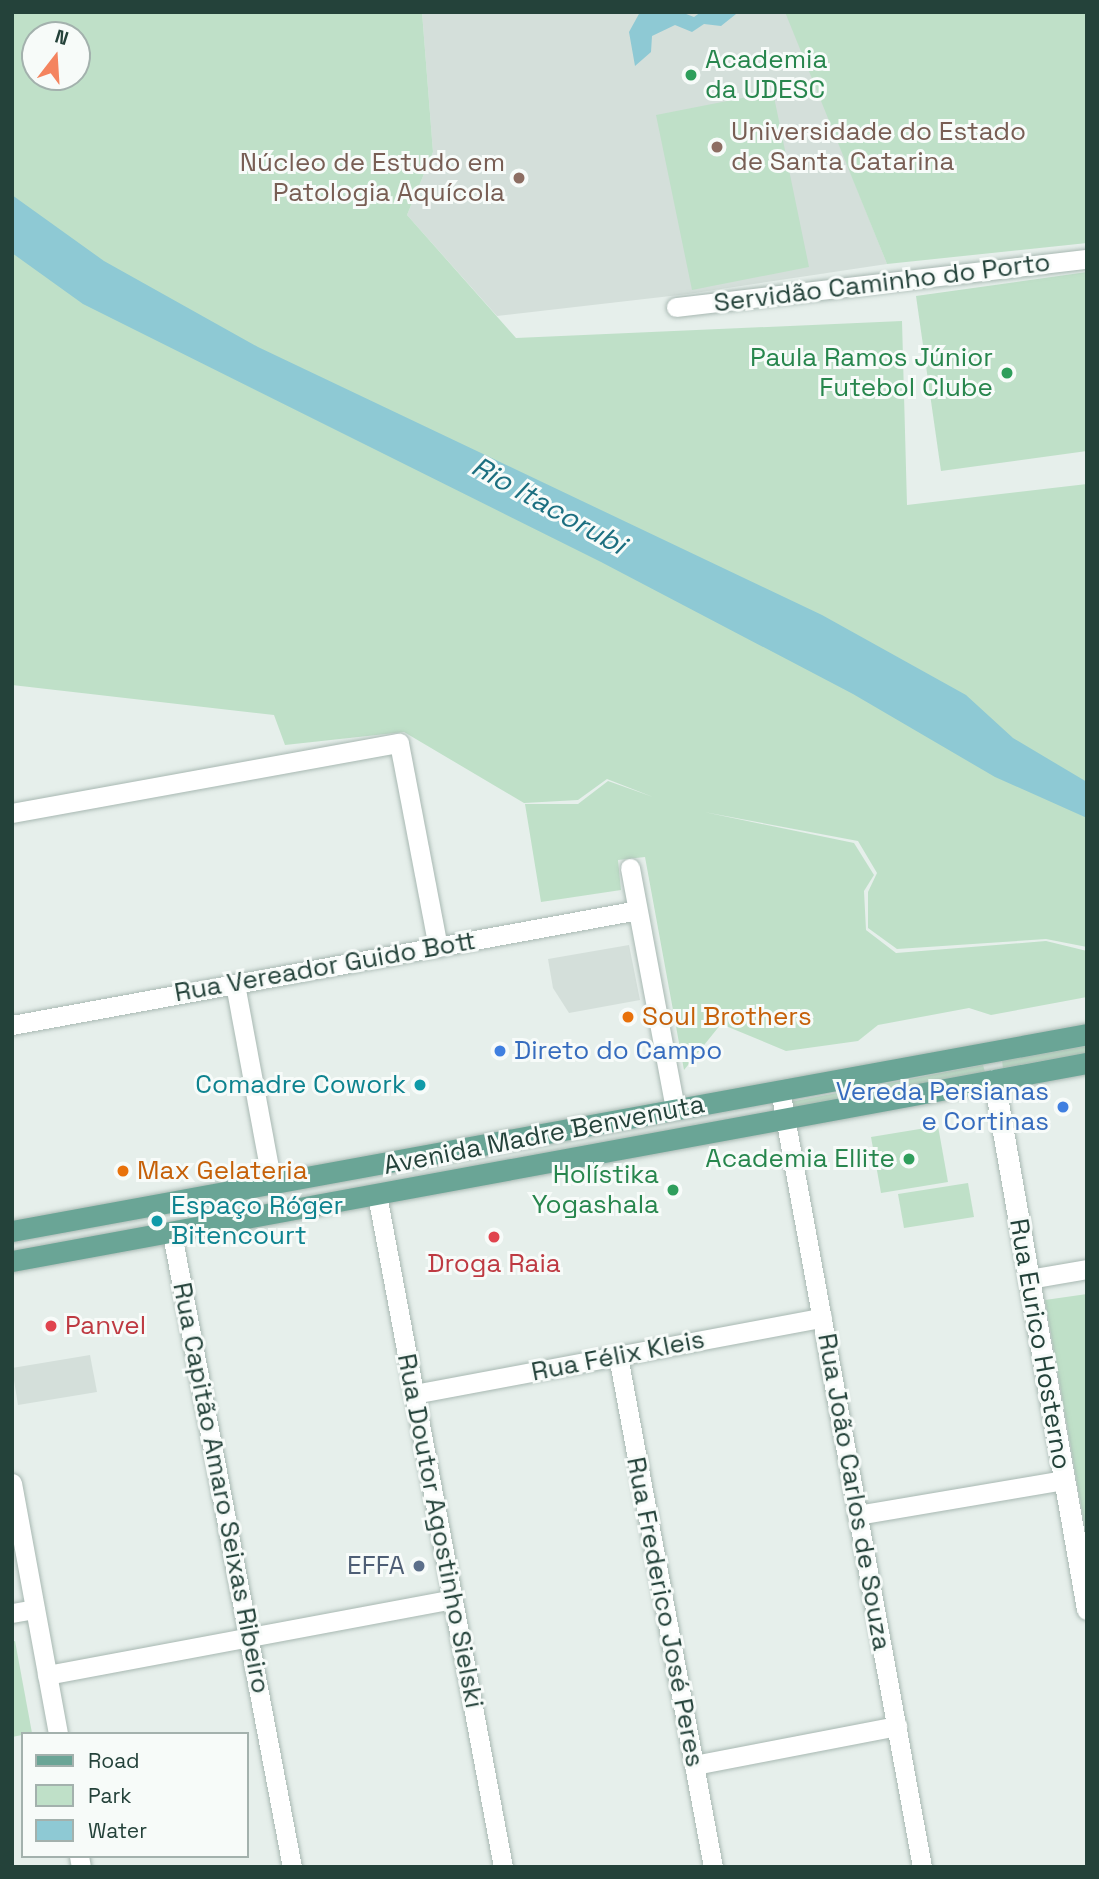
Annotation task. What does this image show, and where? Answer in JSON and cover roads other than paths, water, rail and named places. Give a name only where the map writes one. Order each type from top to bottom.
[{"type":"main road","name":"Avenida Madre Benvenuta","points":[[12,1231],[1087,1034]]},
{"type":"main road","points":[[991,1051],[994,1080]]},
{"type":"main road","name":"Avenida Madre Benvenuta","points":[[12,1261],[172,1234],[1087,1063]]},
{"type":"street","name":"Servidão Caminho do Porto","points":[[676,307],[1087,259]]},
{"type":"street","points":[[12,813],[399,743],[438,947]]},
{"type":"street","points":[[630,868],[675,1109]]},
{"type":"street","name":"Rua Vereador Guido Bott","points":[[12,1025],[638,910]]},
{"type":"street","points":[[234,984],[272,1182]]},
{"type":"street","name":"Rua Eurico Hosterno","points":[[994,1080],[1087,1609]]},
{"type":"street","name":"Rua João Carlos de Souza","points":[[780,1090],[922,1867]]},
{"type":"street","name":"Rua Doutor Agostinho Sielski","points":[[376,1195],[503,1867]]},
{"type":"street","name":"Rua Capitão Amaro Seixas Ribeiro","points":[[172,1234],[292,1867]]},
{"type":"street","points":[[1029,1279],[1087,1269]]},
{"type":"street","name":"Rua Félix Kleis","points":[[414,1394],[821,1318]]},
{"type":"street","name":"Rua Frederico José Peres","points":[[618,1356],[713,1867]]},
{"type":"street","points":[[858,1514],[1064,1480]]},
{"type":"street","points":[[12,1483],[58,1732]]},
{"type":"street","points":[[47,1675],[452,1599]]},
{"type":"street","points":[[12,1613],[35,1609]]},
{"type":"street","points":[[694,1765],[897,1726]]},
{"type":"water","points":[[640,12],[681,12],[694,17],[701,12],[736,14],[721,26],[704,24],[692,32],[675,25],[652,36],[651,52],[635,66],[629,32]]},
{"type":"water","name":"Rio Itacorubi","points":[[12,195],[104,261],[258,347],[822,615],[966,695],[1013,738],[1087,782],[1087,818],[995,777],[853,694],[601,562],[83,304],[12,253]]},
{"type":"place","name":"Academia da UDESC","points":[[691,75]]},
{"type":"place","name":"Universidade do Estado de Santa Catarina","points":[[717,147]]},
{"type":"place","name":"Núcleo de Estudo em Patologia Aquícola","points":[[519,178]]},
{"type":"place","name":"Paula Ramos Júnior Futebol Clube","points":[[1007,373]]},
{"type":"place","name":"Soul Brothers","points":[[628,1017]]},
{"type":"place","name":"Direto do Campo","points":[[500,1051]]},
{"type":"place","name":"Comadre Cowork","points":[[420,1085]]},
{"type":"place","name":"Vereda Persianas e Cortinas","points":[[1063,1107]]},
{"type":"place","name":"Academia Ellite","points":[[909,1159]]},
{"type":"place","name":"Max Gelateria","points":[[123,1171]]},
{"type":"place","name":"Holístika Yogashala","points":[[673,1190]]},
{"type":"place","name":"Espaço Róger Bitencourt","points":[[157,1221]]},
{"type":"place","name":"Droga Raia","points":[[494,1237]]},
{"type":"place","name":"Panvel","points":[[51,1326]]},
{"type":"place","name":"EFFA","points":[[419,1566]]}]
